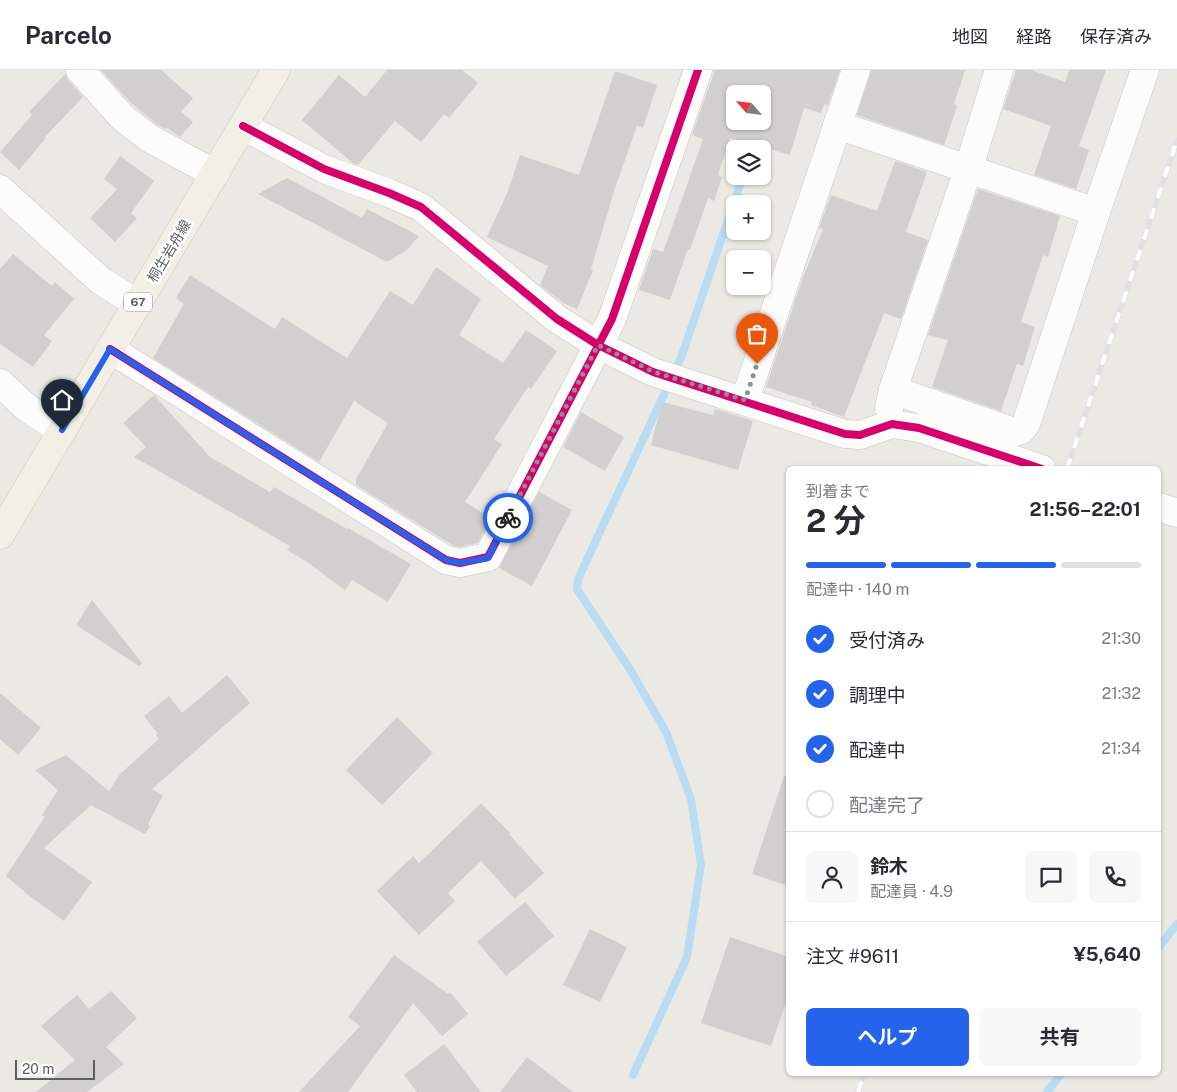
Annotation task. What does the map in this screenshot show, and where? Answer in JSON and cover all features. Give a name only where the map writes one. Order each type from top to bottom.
[{"type":"main road","name":"桐生岩舟線","points":[[0,535],[276,70]]},
{"type":"street","points":[[80,70],[122,117],[149,138],[215,174]]},
{"type":"street","points":[[110,349],[446,560],[460,563],[488,558],[612,319],[698,70]]},
{"type":"street","points":[[745,400],[856,70]]},
{"type":"street","points":[[892,424],[889,409],[893,390],[968,170],[999,70]]},
{"type":"street","points":[[893,390],[1014,432],[1021,430],[1026,424],[1145,70]]},
{"type":"street","points":[[837,125],[1096,212]]},
{"type":"street","points":[[243,126],[324,169],[389,193],[420,207],[556,319],[598,345],[654,372],[845,434],[860,435],[892,424],[919,428],[1033,466]]},
{"type":"street","points":[[0,189],[101,282],[138,304]]},
{"type":"street","points":[[0,383],[27,408],[62,430]]},
{"type":"street","points":[[1161,508],[1177,513]]},
{"type":"building","points":[[101,70],[161,70],[193,98],[181,112],[193,122],[180,137],[167,128],[158,125],[131,103]]},
{"type":"building","points":[[387,70],[462,70],[478,83],[449,118],[444,114],[421,142],[395,121],[358,165],[354,164],[302,120],[339,75],[365,97]]},
{"type":"building","points":[[715,70],[840,70],[828,105],[824,104],[821,113],[804,108],[790,155],[771,150],[771,140],[737,140],[730,138],[726,140],[726,150],[718,175],[722,177],[714,201],[708,198],[670,300],[639,290],[653,249],[663,252],[703,139],[692,135]]},
{"type":"building","points":[[871,70],[965,70],[954,104],[957,106],[944,145],[857,115]]},
{"type":"building","points":[[1016,70],[1031,70],[1065,82],[1069,70],[1106,70],[1079,146],[1089,150],[1076,189],[1034,175],[1051,126],[1003,109]]},
{"type":"building","points":[[615,71],[657,85],[643,128],[637,126],[614,191],[591,269],[593,270],[577,309],[563,303],[540,285],[548,266],[487,237],[508,191],[520,155],[579,175]]},
{"type":"building","points":[[65,74],[83,97],[45,137],[19,170],[0,152],[32,115],[29,112]]},
{"type":"building","points":[[120,156],[154,181],[131,213],[137,218],[115,242],[90,218],[117,189],[104,179]]},
{"type":"building","points":[[895,161],[927,172],[906,232],[928,240],[901,319],[884,313],[844,417],[811,405],[812,402],[766,387],[803,277],[823,229],[819,228],[831,195],[877,211]]},
{"type":"building","points":[[287,178],[362,218],[367,209],[419,236],[407,250],[387,262],[258,194]]},
{"type":"building","points":[[978,189],[1060,216],[1048,257],[1043,255],[1021,322],[1035,327],[1023,366],[1017,364],[1001,411],[932,387],[948,340],[928,335]]},
{"type":"building","points":[[13,254],[52,286],[55,282],[74,299],[44,335],[52,341],[33,367],[0,344],[0,269]]},
{"type":"building","points":[[436,267],[481,299],[459,335],[503,363],[526,330],[557,351],[531,389],[528,387],[494,439],[502,444],[465,502],[491,518],[478,543],[460,547],[454,546],[356,485],[356,479],[388,423],[354,401],[319,462],[153,358],[184,304],[176,298],[190,275],[275,329],[282,317],[347,358],[390,291],[413,305]]},
{"type":"building","points":[[154,395],[210,457],[270,492],[274,487],[411,564],[388,602],[352,580],[345,590],[287,550],[290,546],[134,457],[146,447],[123,423]]},
{"type":"building","points":[[662,402],[713,415],[715,409],[753,421],[738,470],[651,445]]},
{"type":"building","points":[[581,412],[624,437],[605,471],[563,447]]},
{"type":"building","points":[[539,492],[572,510],[532,586],[499,568]]},
{"type":"building","points":[[92,600],[142,663],[139,666],[76,625]]},
{"type":"building","points":[[227,675],[250,703],[152,789],[163,795],[145,834],[91,805],[44,848],[92,882],[64,921],[24,892],[6,876],[45,817],[42,815],[58,790],[35,770],[66,755],[109,791],[120,774],[159,739],[156,735],[158,734],[144,716],[169,696],[182,713]]},
{"type":"building","points":[[0,693],[41,728],[18,755],[0,739]]},
{"type":"building","points":[[397,717],[433,753],[382,805],[346,770]]},
{"type":"building","points":[[784,776],[786,776],[786,885],[752,874]]},
{"type":"building","points":[[481,803],[544,873],[515,899],[481,861],[448,893],[455,901],[419,935],[377,891],[413,856],[419,863]]},
{"type":"building","points":[[525,902],[554,936],[506,976],[477,942]]},
{"type":"building","points":[[590,929],[627,947],[600,1002],[563,985]]},
{"type":"building","points":[[730,937],[786,956],[786,1003],[771,1046],[701,1023]]},
{"type":"building","points":[[394,955],[448,994],[450,992],[468,1014],[442,1036],[413,1003],[348,1092],[299,1092],[360,1026],[348,1017]]},
{"type":"building","points":[[111,991],[137,1018],[106,1047],[124,1064],[87,1092],[36,1092],[75,1060],[41,1026],[77,995],[89,1009]]},
{"type":"building","points":[[444,1044],[481,1092],[417,1092],[404,1075]]},
{"type":"building","points":[[527,1057],[573,1092],[500,1092]]},
{"type":"waterway","points":[[633,1075],[687,957],[701,865],[691,799],[666,732],[631,671],[577,589],[578,579],[681,358],[740,185]]},
{"type":"waterway","points":[[1161,944],[1177,924]]},
{"type":"waterway","points":[[1047,1092],[1059,1076]]},
{"type":"railway","points":[[1068,466],[1177,140]]},
{"type":"railway","points":[[858,1092],[863,1076]]},
{"type":"cycle path","points":[[110,349],[446,560],[460,563],[488,557],[612,319],[698,70]]},
{"type":"cycle path","points":[[243,126],[324,169],[421,207],[557,319],[598,345],[653,372],[845,434],[860,435],[892,424],[919,428],[1033,466]]},
{"type":"way so far","points":[[508,518],[598,345],[654,372],[745,400],[757,364]]},
{"type":"route","points":[[62,430],[110,349],[446,560],[460,563],[488,558],[508,518]]}]
